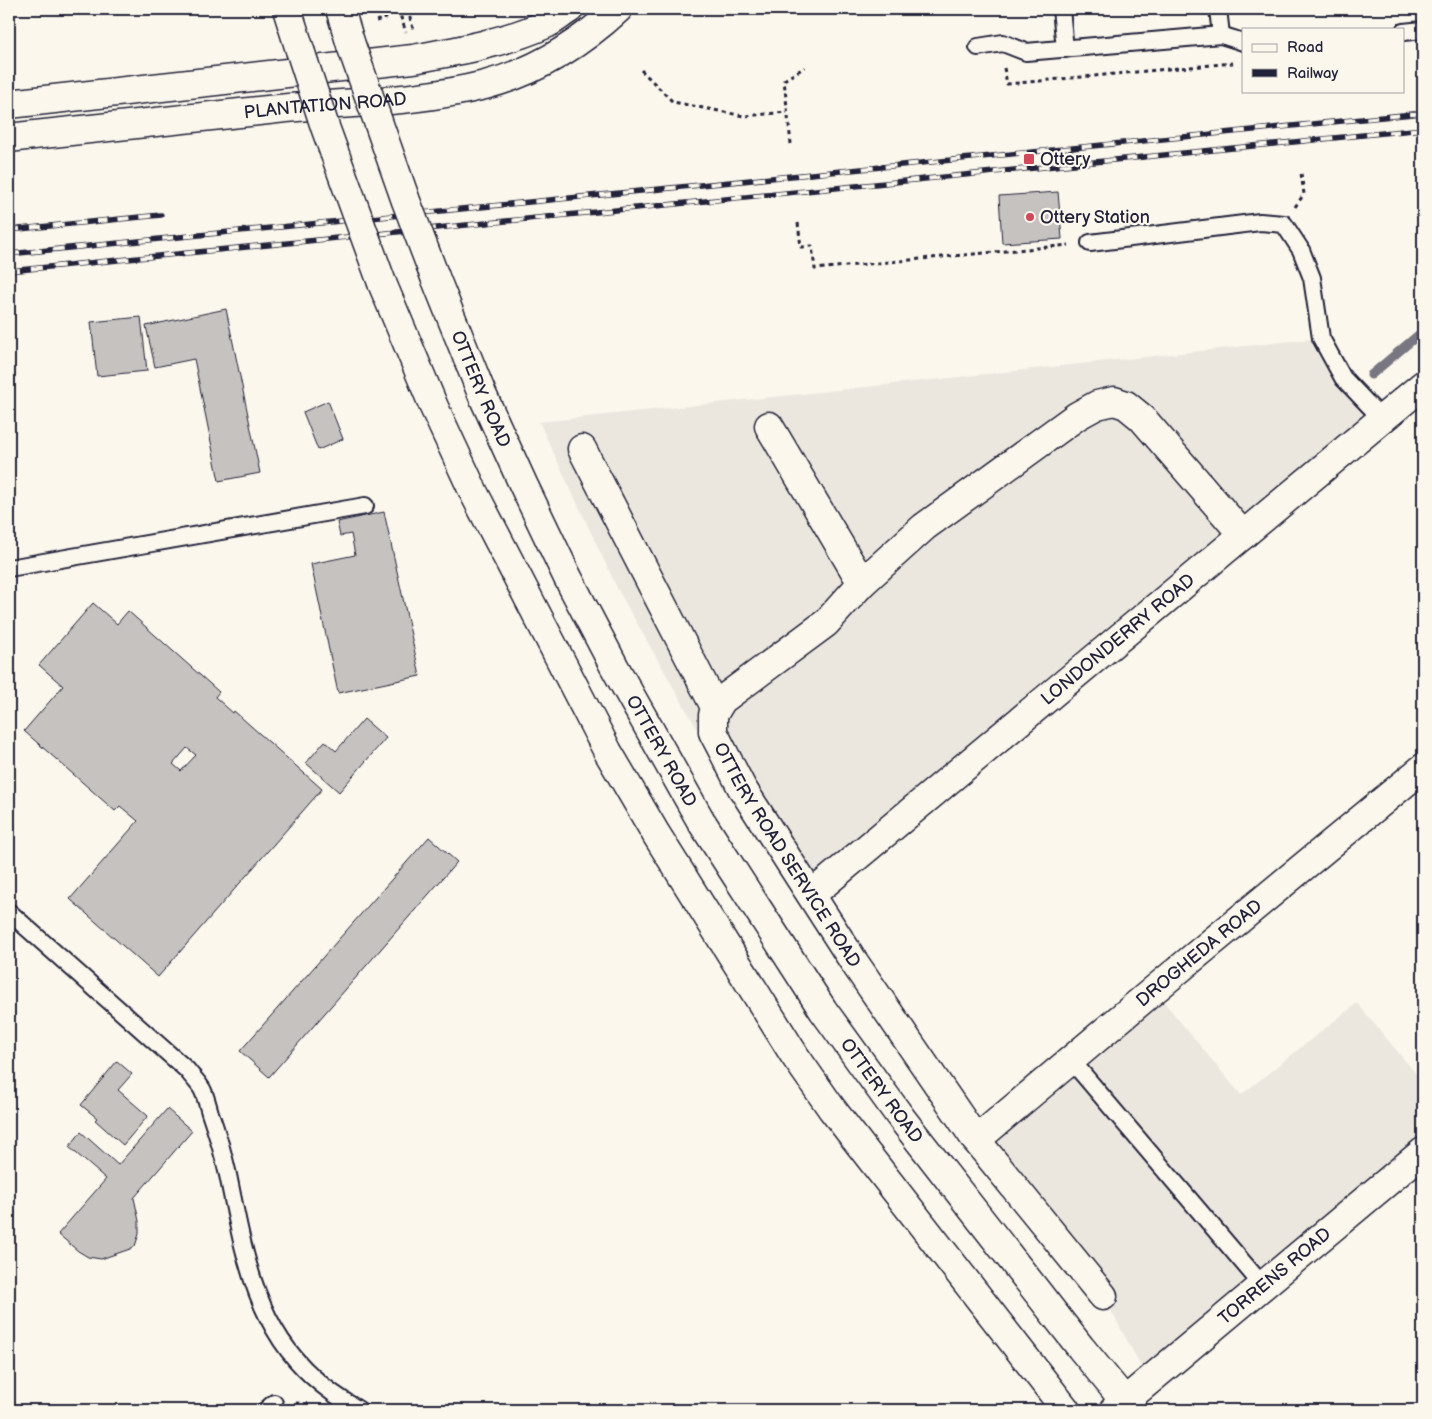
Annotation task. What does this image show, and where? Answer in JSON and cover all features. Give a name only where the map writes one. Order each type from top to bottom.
[{"type":"street","points":[[287,9],[325,128],[382,283],[434,407],[474,493],[608,752],[666,850],[785,1040],[832,1109],[1066,1410]]},
{"type":"street","name":"OTTERY ROAD","points":[[340,9],[406,201],[482,394],[567,576],[618,674],[701,821],[823,1010],[902,1119],[1069,1333],[1124,1407]]},
{"type":"street","name":"PLANTATION ROAD","points":[[9,104],[356,66],[461,51],[498,41],[548,23],[569,9]]},
{"type":"street","name":"PLANTATION ROAD","points":[[9,138],[270,109],[428,96],[486,84],[523,71],[555,56],[585,37],[618,9]]},
{"type":"street","name":"LONDONDERRY ROAD","points":[[812,894],[1423,385]]},
{"type":"street","points":[[582,449],[716,708],[722,700],[826,623],[862,583],[924,527],[1077,416],[1097,405],[1114,402],[1126,406],[1142,418],[1243,535]]},
{"type":"street","points":[[769,426],[862,583]]},
{"type":"street","name":"OTTERY ROAD SERVICE ROAD","points":[[716,708],[712,715],[716,738],[742,788],[854,962],[976,1140],[1104,1296]]},
{"type":"street","name":"DROGHEDA ROAD","points":[[976,1140],[1423,768]]},
{"type":"street","name":"TORRENS ROAD","points":[[1124,1407],[1263,1286],[1423,1153]]},
{"type":"lane","points":[[1061,9],[1065,49]]},
{"type":"lane","points":[[1218,9],[1221,35]]},
{"type":"lane","points":[[1404,32],[1423,30]]},
{"type":"lane","points":[[978,47],[1003,43],[1026,52],[1221,35],[1242,42]]},
{"type":"lane","points":[[1090,243],[1260,222],[1284,224],[1300,250],[1312,278],[1321,338],[1343,378],[1382,419]]},
{"type":"lane","points":[[9,568],[365,506]]},
{"type":"lane","points":[[9,912],[187,1070],[203,1090],[222,1148],[253,1284],[263,1310],[277,1336],[300,1364],[330,1392],[359,1410]]},
{"type":"lane","points":[[1070,1060],[1263,1286]]},
{"type":"path","points":[[376,21],[386,18],[384,9]]},
{"type":"path","points":[[409,9],[416,38]]},
{"type":"path","points":[[1002,59],[1007,84],[1233,63]]},
{"type":"path","points":[[791,144],[784,80],[805,67]]},
{"type":"path","points":[[641,70],[673,102],[744,116],[787,112]]},
{"type":"path","points":[[1301,173],[1304,194]]},
{"type":"path","points":[[798,223],[801,247],[812,246],[815,269],[1090,243]]},
{"type":"shaded area","points":[[1321,338],[1382,419],[812,894],[779,873],[618,590],[539,422]]},
{"type":"shaded area","points":[[1154,990],[1241,1095],[1357,1003],[1423,1082],[1423,1152],[1149,1381],[1103,1296],[976,1140]]},
{"type":"building","name":"Ottery Station","points":[[1058,192],[1062,239],[1002,243],[999,196]]},
{"type":"building","points":[[226,309],[260,473],[219,481],[194,359],[155,367],[146,326]]},
{"type":"building","points":[[141,317],[147,371],[97,376],[91,322]]},
{"type":"building","points":[[328,401],[343,439],[318,450],[303,412]]},
{"type":"building","points":[[384,512],[420,676],[338,693],[311,564],[355,555],[351,534],[340,536],[337,522]]},
{"type":"building","points":[[93,603],[117,624],[128,611],[219,692],[215,697],[233,713],[234,711],[322,789],[158,977],[70,899],[138,821],[120,806],[115,811],[24,731],[63,686],[39,665]],"holes":[[[187,748],[196,755],[181,771],[173,764]]]},
{"type":"building","points":[[364,719],[386,738],[339,792],[306,763],[325,741],[336,751]]},
{"type":"building","points":[[429,837],[457,862],[269,1077],[240,1051]]},
{"type":"building","points":[[117,1061],[132,1074],[118,1090],[148,1116],[123,1145],[95,1120],[97,1118],[81,1105]]},
{"type":"building","points":[[167,1109],[192,1131],[134,1198],[139,1221],[139,1234],[135,1246],[101,1259],[88,1257],[58,1234],[106,1179],[69,1147],[81,1132],[118,1165]]},
{"type":"waterway","points":[[1371,375],[1423,331]]},
{"type":"railway","points":[[9,254],[1423,113]]},
{"type":"railway","points":[[9,271],[1423,129]]},
{"type":"railway","points":[[9,230],[161,215]]},
{"type":"place","name":"Ottery","points":[[1029,159]]},
{"type":"place","name":"Ottery Station","points":[[1030,217]]}]
